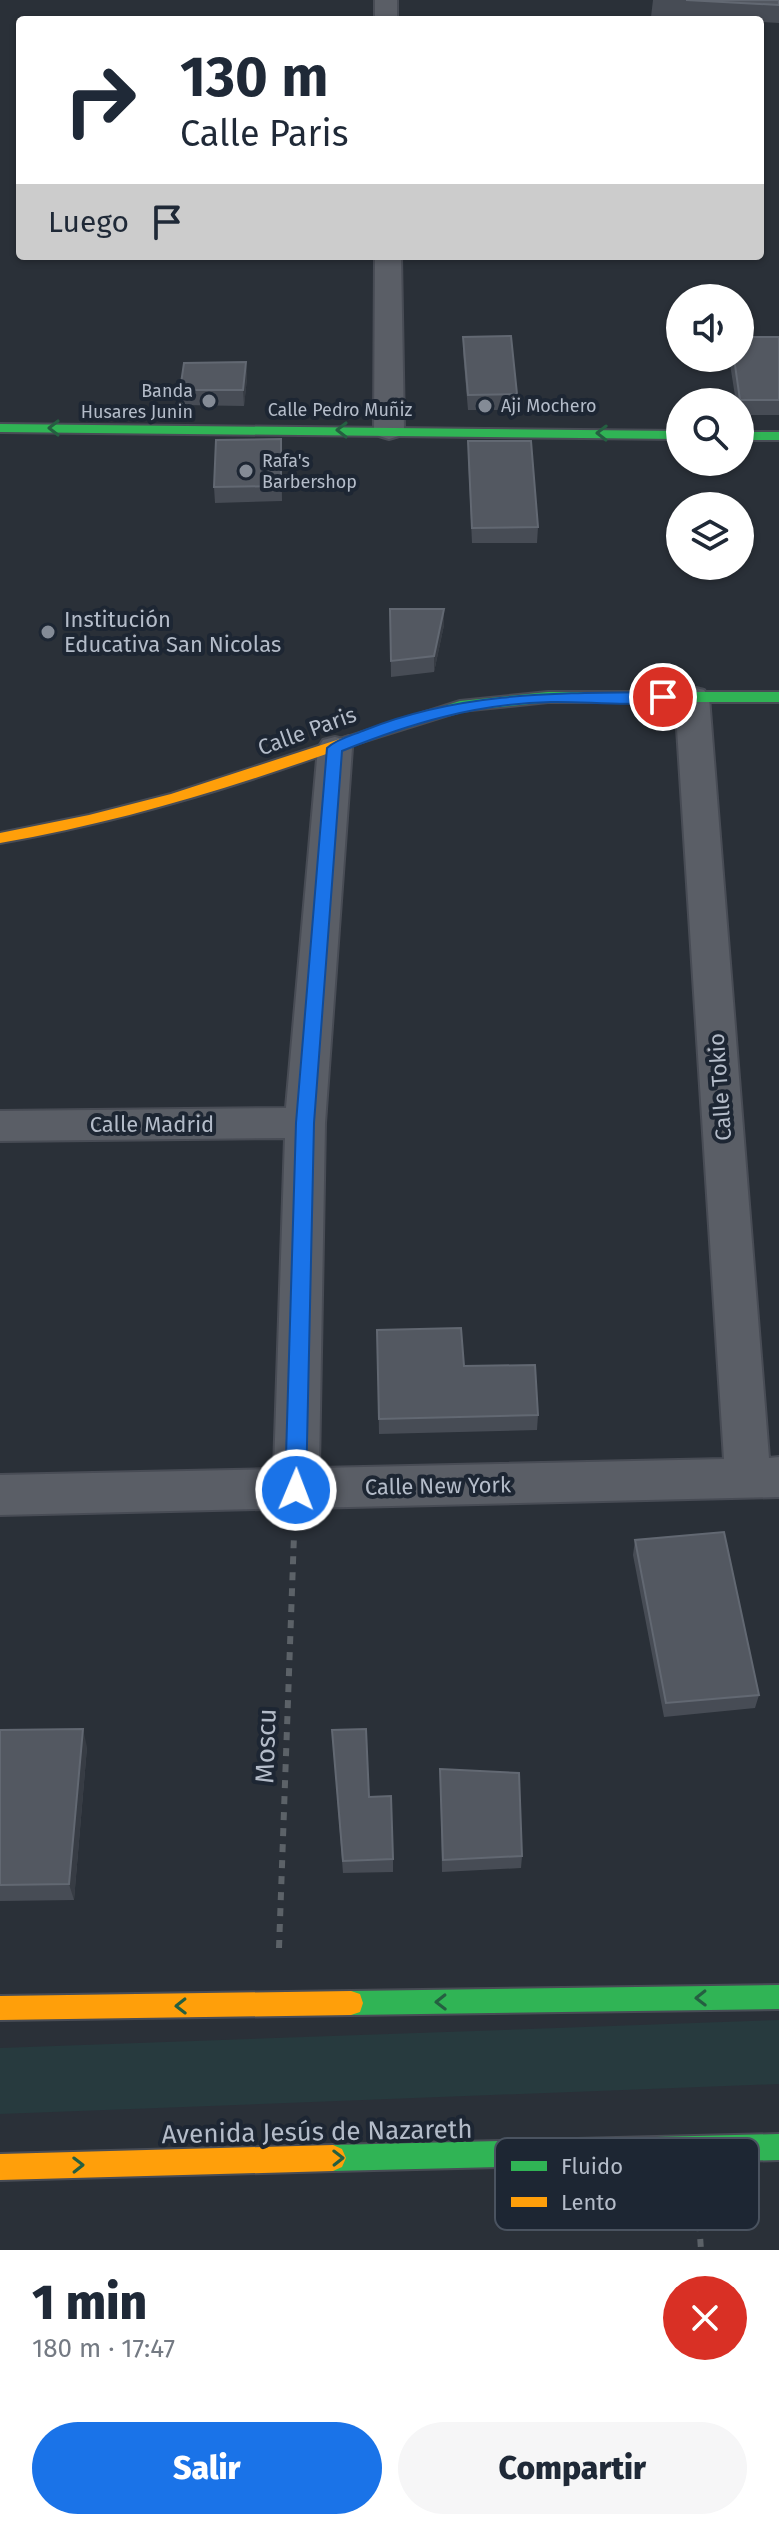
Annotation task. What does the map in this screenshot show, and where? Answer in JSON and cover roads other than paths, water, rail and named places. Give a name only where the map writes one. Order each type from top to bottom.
[{"type":"street","points":[[388,260],[389,430]]},
{"type":"street","name":"Calle Pedro Muñiz","points":[[0,428],[666,435]]},
{"type":"street","points":[[754,436],[779,436]]},
{"type":"street","name":"Calle Paris","points":[[0,838],[56,829],[236,782],[384,728],[460,706],[548,697],[779,697]]},
{"type":"street","name":"Calle Tokio","points":[[692,697],[764,1478]]},
{"type":"street","points":[[296,1490],[305,1123],[335,748]]},
{"type":"street","name":"Calle Madrid","points":[[0,1126],[305,1123]]},
{"type":"street","name":"Calle New York","points":[[0,1495],[764,1478]]},
{"type":"street","points":[[0,2008],[779,1997]]},
{"type":"street","name":"Avenida Jesús de Nazareth","points":[[759,2148],[779,2147]]},
{"type":"street","name":"Avenida Jesús de Nazareth","points":[[0,2167],[495,2154]]},
{"type":"place","name":"Banda Husares Junin","points":[[209,401]]},
{"type":"place","name":"Aji Mochero","points":[[485,406]]},
{"type":"place","name":"Rafa's Barbershop","points":[[246,471]]},
{"type":"place","name":"Institución Educativa San Nicolas","points":[[48,632]]}]
